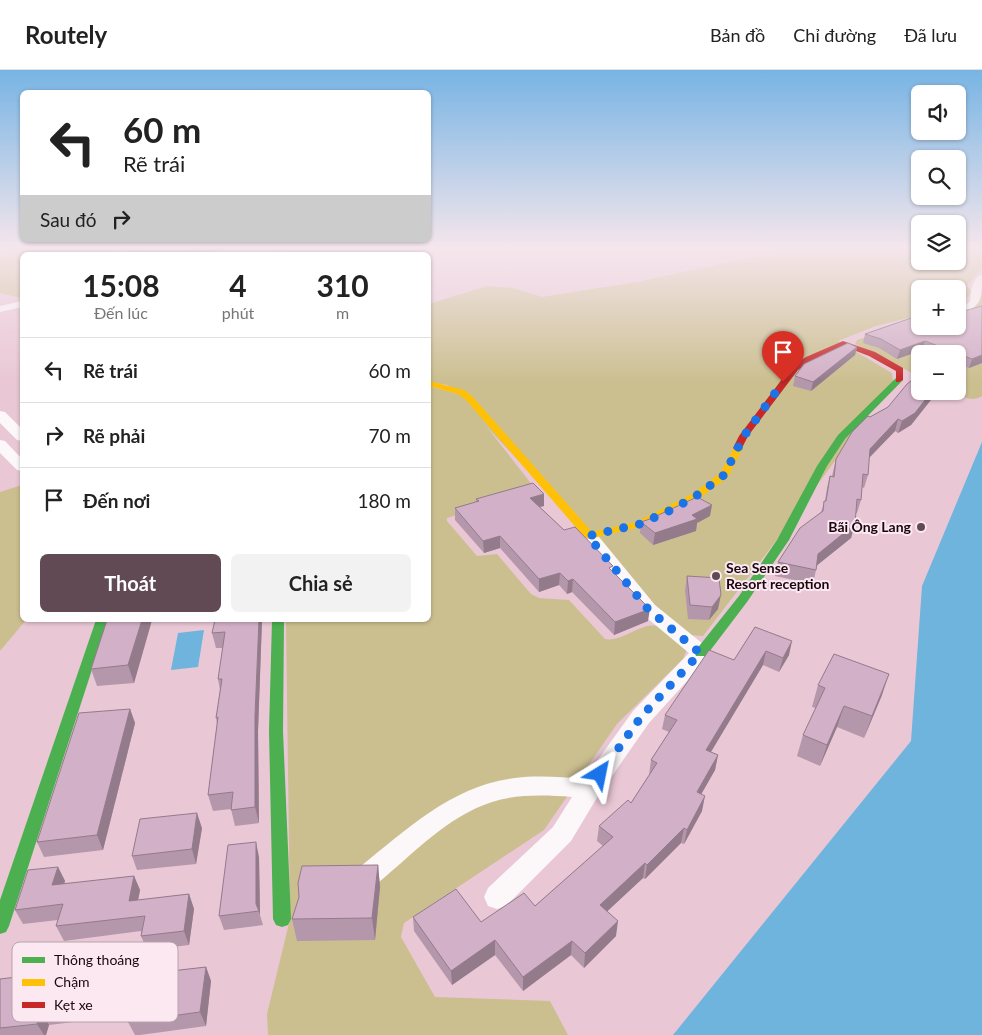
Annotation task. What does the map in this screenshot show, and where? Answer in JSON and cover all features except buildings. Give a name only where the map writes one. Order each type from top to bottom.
[{"type":"street","points":[[966,308],[972,306],[977,300],[977,292]]},
{"type":"street","points":[[0,309],[20,304]]},
{"type":"street","points":[[497,897],[562,834],[590,789],[641,717],[700,653],[743,599],[783,540],[822,466],[841,437],[897,384],[900,370],[872,354],[843,343],[809,359],[795,368],[783,382],[744,436],[724,475],[696,496],[640,524],[588,536]]},
{"type":"street","points":[[431,384],[461,392],[469,398],[648,609],[700,653]]},
{"type":"street","points":[[0,414],[20,435]]},
{"type":"street","points":[[0,444],[20,465]]},
{"type":"street","points":[[0,926],[101,622]]},
{"type":"street","points":[[278,622],[276,731],[282,919]]},
{"type":"street","points":[[370,874],[453,809],[478,798],[503,789],[524,786],[590,789]]},
{"type":"shaded area","points":[[20,292],[20,298],[0,293]]},
{"type":"shaded area","points":[[468,292],[526,292],[542,297],[573,292],[911,292],[911,317],[876,326],[838,341],[892,373],[893,382],[779,537],[703,636],[688,635],[658,611],[448,385],[431,382],[431,303]]},
{"type":"shaded area","points":[[966,292],[973,293],[966,298]]},
{"type":"shaded area","points":[[982,292],[982,396],[978,398],[966,398],[966,345],[911,345],[911,372],[855,344],[857,340],[903,325],[911,325],[911,335],[966,335],[966,307],[977,302]]},
{"type":"shaded area","points":[[431,387],[455,393],[469,404],[533,486],[530,491],[447,518],[447,521],[477,556],[497,554],[531,594],[539,598],[569,600],[605,639],[619,638],[641,628],[655,626],[669,632],[687,649],[683,659],[617,724],[544,830],[404,923],[401,937],[435,997],[550,1001],[568,1035],[268,1035],[267,1014],[290,919],[286,622],[431,622]]},
{"type":"shaded area","points":[[20,486],[20,622],[24,622],[0,651],[0,492]]},
{"type":"water","points":[[982,442],[982,1035],[673,1035],[911,741],[922,586]]},
{"type":"water","points":[[204,630],[198,667],[171,670],[178,633]]},
{"type":"traffic: fast","points":[[701,653],[743,599],[783,540],[822,466],[841,437],[899,380]]},
{"type":"traffic: fast","points":[[0,926],[101,622]]},
{"type":"traffic: fast","points":[[278,622],[276,731],[282,919]]},
{"type":"traffic: slow","points":[[431,384],[461,392],[469,398],[589,536],[640,524],[696,496],[724,475],[738,448]]},
{"type":"traffic: jam","points":[[738,448],[744,436],[795,368],[809,359],[843,343],[872,354],[900,370],[899,380]]},
{"type":"place","name":"Bãi Ông Lang","points":[[921,527]]},
{"type":"place","name":"Sea Sense Resort reception","points":[[716,576]]},
{"type":"route","points":[[600,774],[641,717],[700,653],[648,609],[588,536],[640,524],[696,496],[724,475],[744,436],[783,382]]}]
